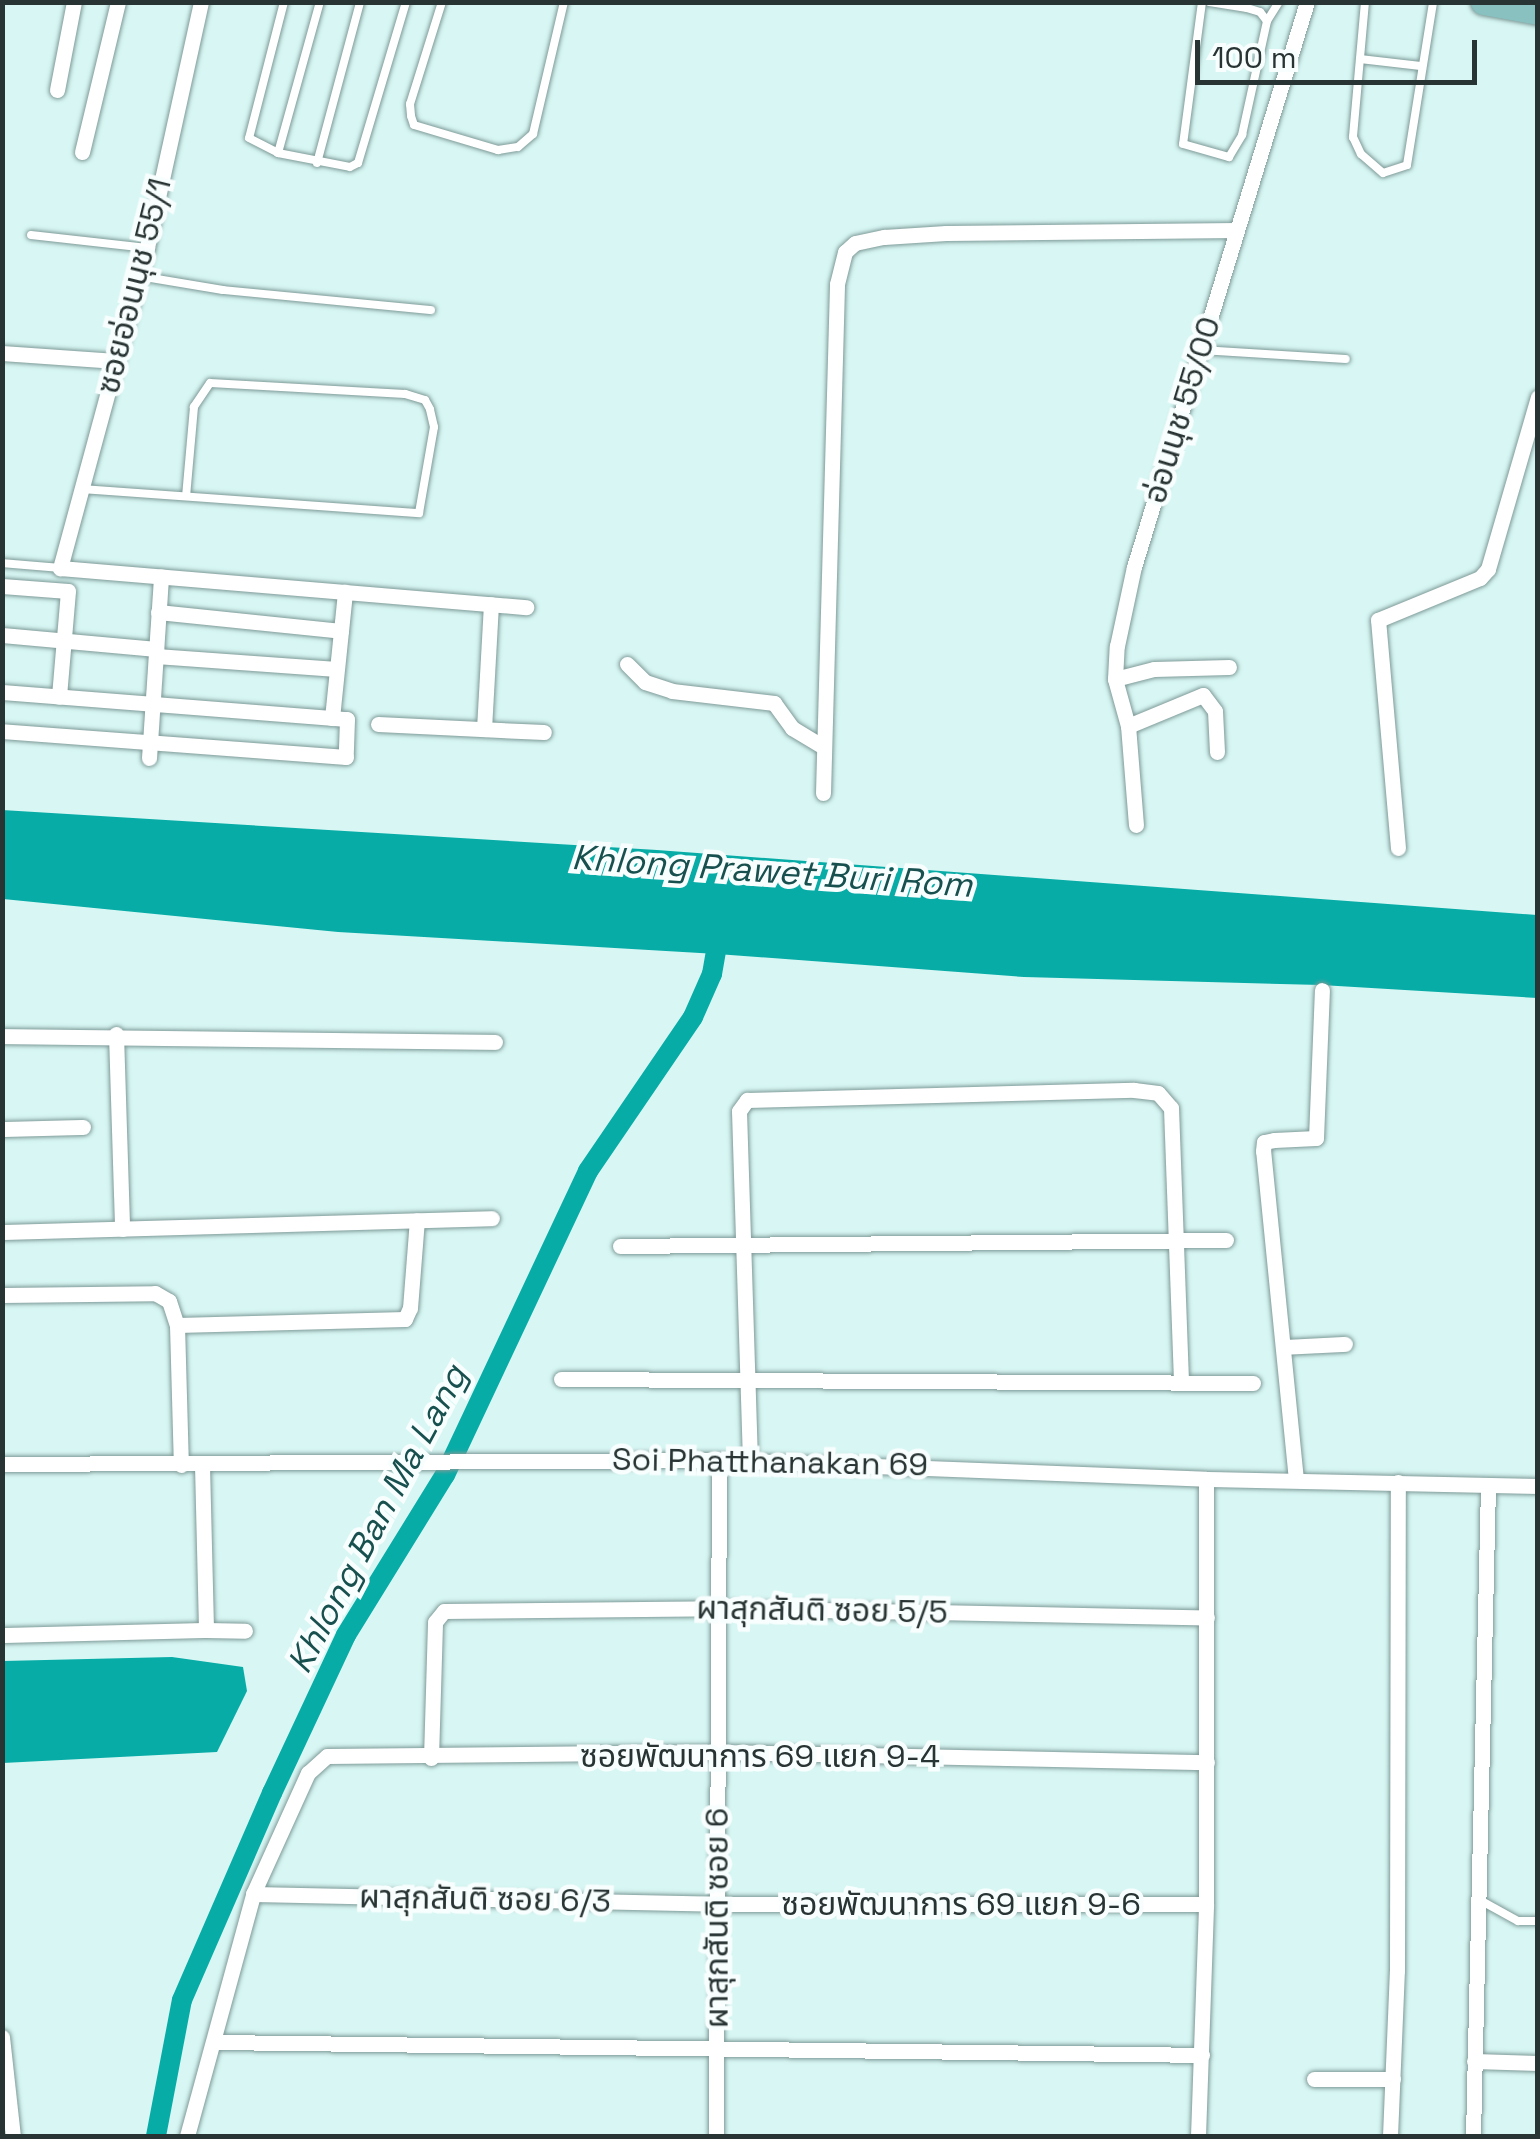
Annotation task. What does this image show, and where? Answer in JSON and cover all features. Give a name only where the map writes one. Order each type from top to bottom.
[{"type":"main road","points":[[1483,2],[1538,12]]},
{"type":"street","points":[[57,90],[74,2]]},
{"type":"street","points":[[82,152],[118,2]]},
{"type":"street","name":"ซอยอ่อนนุช 55/1","points":[[60,568],[147,248],[201,2]]},
{"type":"street","name":"อ่อนนุช 55/00","points":[[1136,825],[1128,726],[1114,662],[1134,567],[1306,2]]},
{"type":"street","points":[[822,793],[837,284],[844,252],[855,244],[884,237],[946,232],[1238,230]]},
{"type":"street","points":[[2,353],[116,361]]},
{"type":"street","points":[[1398,848],[1378,620],[1480,578],[1488,569],[1538,397]]},
{"type":"street","points":[[1519,465],[1538,466]]},
{"type":"street","points":[[60,568],[526,608]]},
{"type":"street","points":[[150,751],[161,576]]},
{"type":"street","points":[[2,586],[68,591],[59,697]]},
{"type":"street","points":[[332,718],[345,592]]},
{"type":"street","points":[[484,729],[491,604]]},
{"type":"street","points":[[158,612],[341,630]]},
{"type":"street","points":[[2,635],[337,669]]},
{"type":"street","points":[[628,664],[644,682],[672,691],[774,702],[792,728],[824,747]]},
{"type":"street","points":[[1115,680],[1154,669],[1229,667]]},
{"type":"street","points":[[2,692],[347,719],[346,757],[150,751],[2,731]]},
{"type":"street","points":[[1128,726],[1203,695],[1215,711],[1218,752]]},
{"type":"street","points":[[378,724],[544,732]]},
{"type":"street","points":[[1296,1480],[1263,1151],[1264,1142],[1316,1138],[1322,990]]},
{"type":"street","points":[[2,1036],[116,1034],[495,1042]]},
{"type":"street","points":[[116,1034],[122,1228]]},
{"type":"street","points":[[750,1462],[739,1111],[747,1100],[1134,1090],[1158,1094],[1170,1108],[1181,1382]]},
{"type":"street","points":[[2,1129],[83,1127]]},
{"type":"street","points":[[2,1232],[492,1218]]},
{"type":"street","points":[[177,1324],[405,1318],[410,1308],[417,1220]]},
{"type":"street","points":[[620,1246],[1226,1240]]},
{"type":"street","points":[[2,1295],[155,1293],[170,1300],[177,1324],[182,1465]]},
{"type":"street","points":[[1282,1346],[1345,1344]]},
{"type":"street","points":[[561,1378],[1253,1383]]},
{"type":"street","name":"Soi Phatthanakan 69","points":[[2,1464],[202,1465],[475,1458],[719,1460],[1206,1479],[1538,1486]]},
{"type":"street","name":"ผาสุกสันติ ซอย 6","points":[[716,2136],[719,1460]]},
{"type":"street","points":[[202,1465],[206,1630]]},
{"type":"street","points":[[1198,2136],[1206,1904],[1206,1479]]},
{"type":"street","points":[[1390,2136],[1398,1482]]},
{"type":"street","points":[[1473,2136],[1488,1486]]},
{"type":"street","name":"ผาสุกสันติ ซอย 5/5","points":[[431,1758],[438,1615],[444,1611],[718,1608],[1208,1617]]},
{"type":"street","points":[[2,1635],[245,1630]]},
{"type":"street","name":"ซอยพัฒนาการ 69 แยก 9-4","points":[[253,1894],[316,1764],[327,1756],[431,1758],[718,1752],[1207,1762]]},
{"type":"street","points":[[188,2136],[253,1894]]},
{"type":"street","name":"ผาสุกสันติ ซอย 6/3","points":[[253,1894],[717,1904]]},
{"type":"street","name":"ซอยพัฒนาการ 69 แยก 9-6","points":[[717,1904],[1206,1904]]},
{"type":"street","points":[[2,2037],[13,2136]]},
{"type":"street","points":[[215,2042],[1202,2054]]},
{"type":"street","points":[[1474,2061],[1538,2063]]},
{"type":"street","points":[[1314,2079],[1392,2080]]},
{"type":"lane","points":[[284,2],[248,134],[252,142],[278,153],[350,168],[358,163],[406,2]]},
{"type":"lane","points":[[278,153],[320,2]]},
{"type":"lane","points":[[317,162],[360,2]]},
{"type":"lane","points":[[442,2],[410,104],[414,125],[498,150],[518,147],[533,134],[564,2]]},
{"type":"lane","points":[[1267,22],[1260,12],[1206,2],[1183,144],[1229,158],[1237,148],[1267,22],[1278,2]]},
{"type":"lane","points":[[1365,2],[1353,137],[1361,154],[1383,172],[1407,165],[1432,2]]},
{"type":"lane","points":[[1360,59],[1421,66]]},
{"type":"lane","points":[[31,234],[147,248]]},
{"type":"lane","points":[[139,276],[223,290],[431,310]]},
{"type":"lane","points":[[1201,350],[1346,360]]},
{"type":"lane","points":[[81,489],[418,514],[434,427],[430,409],[425,400],[405,394],[210,383],[194,407],[186,496]]},
{"type":"lane","points":[[2,563],[60,568]]},
{"type":"lane","points":[[1478,1898],[1518,1921],[1538,1921]]},
{"type":"water","name":"Khlong Prawet Buri Rom","points":[[2,810],[657,850],[1537,915],[1537,998],[1321,985],[1024,977],[338,932],[3,899]]},
{"type":"water","points":[[172,1657],[243,1667],[247,1691],[217,1752],[3,1763],[3,1661]]},
{"type":"waterway","name":"Khlong Ban Ma Lang","points":[[156,2136],[182,2000],[272,1793],[346,1635],[445,1475],[588,1171],[693,1017],[712,974],[720,928]]}]
